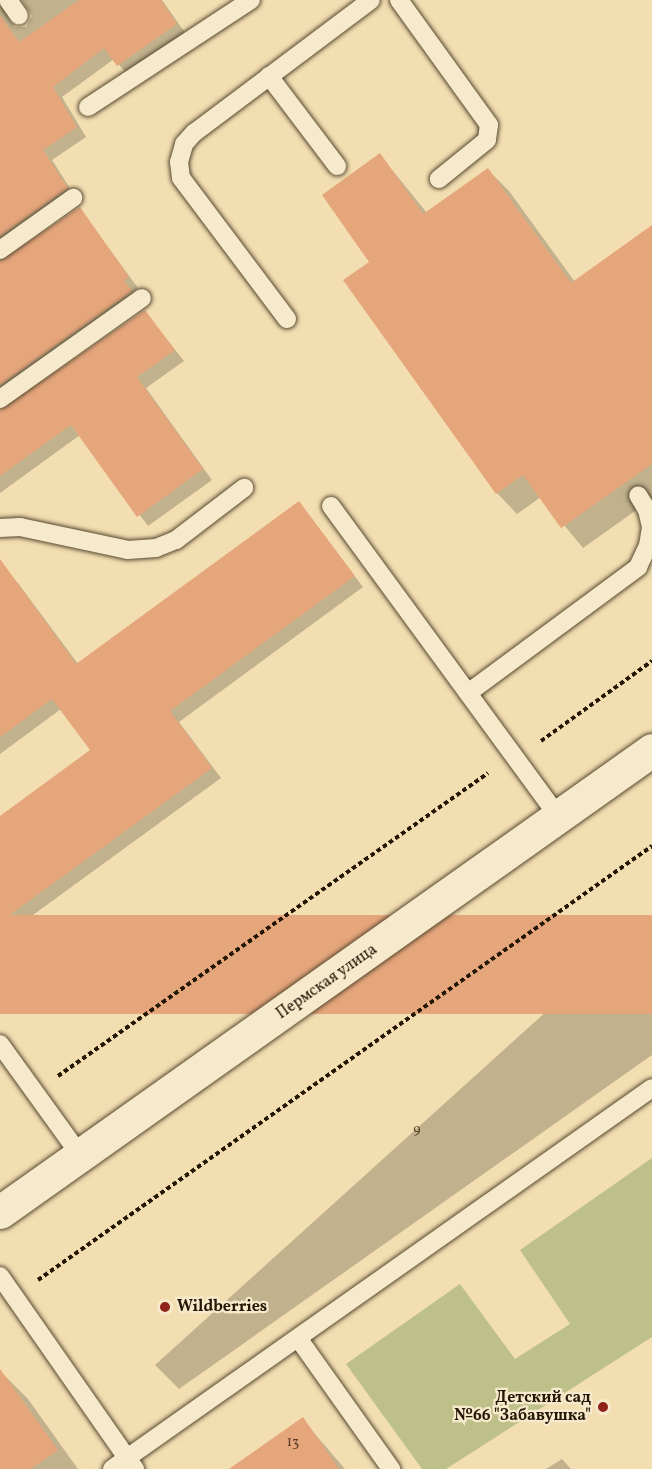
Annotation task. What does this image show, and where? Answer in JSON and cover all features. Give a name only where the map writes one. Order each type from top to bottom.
[{"type":"street","name":"Пермская улица","points":[[1,1209],[652,750]]},
{"type":"lane","points":[[8,0],[19,16]]},
{"type":"lane","points":[[88,107],[251,0]]},
{"type":"lane","points":[[287,319],[181,178],[179,162],[184,144],[194,133],[371,0]]},
{"type":"lane","points":[[399,0],[489,125],[488,140],[439,179]]},
{"type":"lane","points":[[269,76],[337,166]]},
{"type":"lane","points":[[0,250],[73,198]]},
{"type":"lane","points":[[0,399],[142,298]]},
{"type":"lane","points":[[0,528],[20,527],[128,550],[156,548],[176,540],[244,488]]},
{"type":"lane","points":[[468,693],[638,567],[648,546],[651,527],[647,510],[638,495]]},
{"type":"lane","points":[[331,506],[559,816]]},
{"type":"lane","points":[[0,1044],[80,1155]]},
{"type":"lane","points":[[112,1469],[131,1464],[298,1338],[652,1088]]},
{"type":"lane","points":[[0,1276],[131,1464]]},
{"type":"lane","points":[[298,1338],[391,1469]]},
{"type":"path","points":[[34,1092],[652,661]]},
{"type":"path","points":[[14,1296],[652,846]]},
{"type":"green space","points":[[652,1158],[652,1337],[446,1469],[422,1469],[346,1364],[460,1284],[515,1359],[570,1324],[520,1250]]},
{"type":"building","points":[[79,0],[161,0],[177,24],[117,66],[104,48],[53,87],[77,127],[43,150],[68,188],[0,236],[0,15],[19,42]]},
{"type":"building","points":[[380,153],[423,214],[488,168],[571,283],[652,225],[652,464],[561,528],[523,475],[496,494],[343,280],[369,262],[322,195]]},
{"type":"building","points":[[80,207],[129,277],[124,281],[132,291],[0,385],[0,261]]},
{"type":"building","points":[[145,310],[175,350],[137,377],[203,469],[137,517],[71,425],[0,476],[0,410]]},
{"type":"building","points":[[299,501],[355,576],[170,711],[212,768],[0,922],[0,816],[90,750],[52,699],[0,737],[0,559],[76,664]]},
{"type":"building","points":[[0,915],[652,915],[652,1014],[0,1014]]},
{"type":"building","points":[[0,1369],[58,1450],[31,1469],[0,1469]]},
{"type":"building","points":[[303,1417],[339,1469],[229,1469]]},
{"type":"place","name":"Wildberries","points":[[165,1307]]},
{"type":"place","name":"Детский сад №66 \"Забавушка\"","points":[[603,1407]]}]
